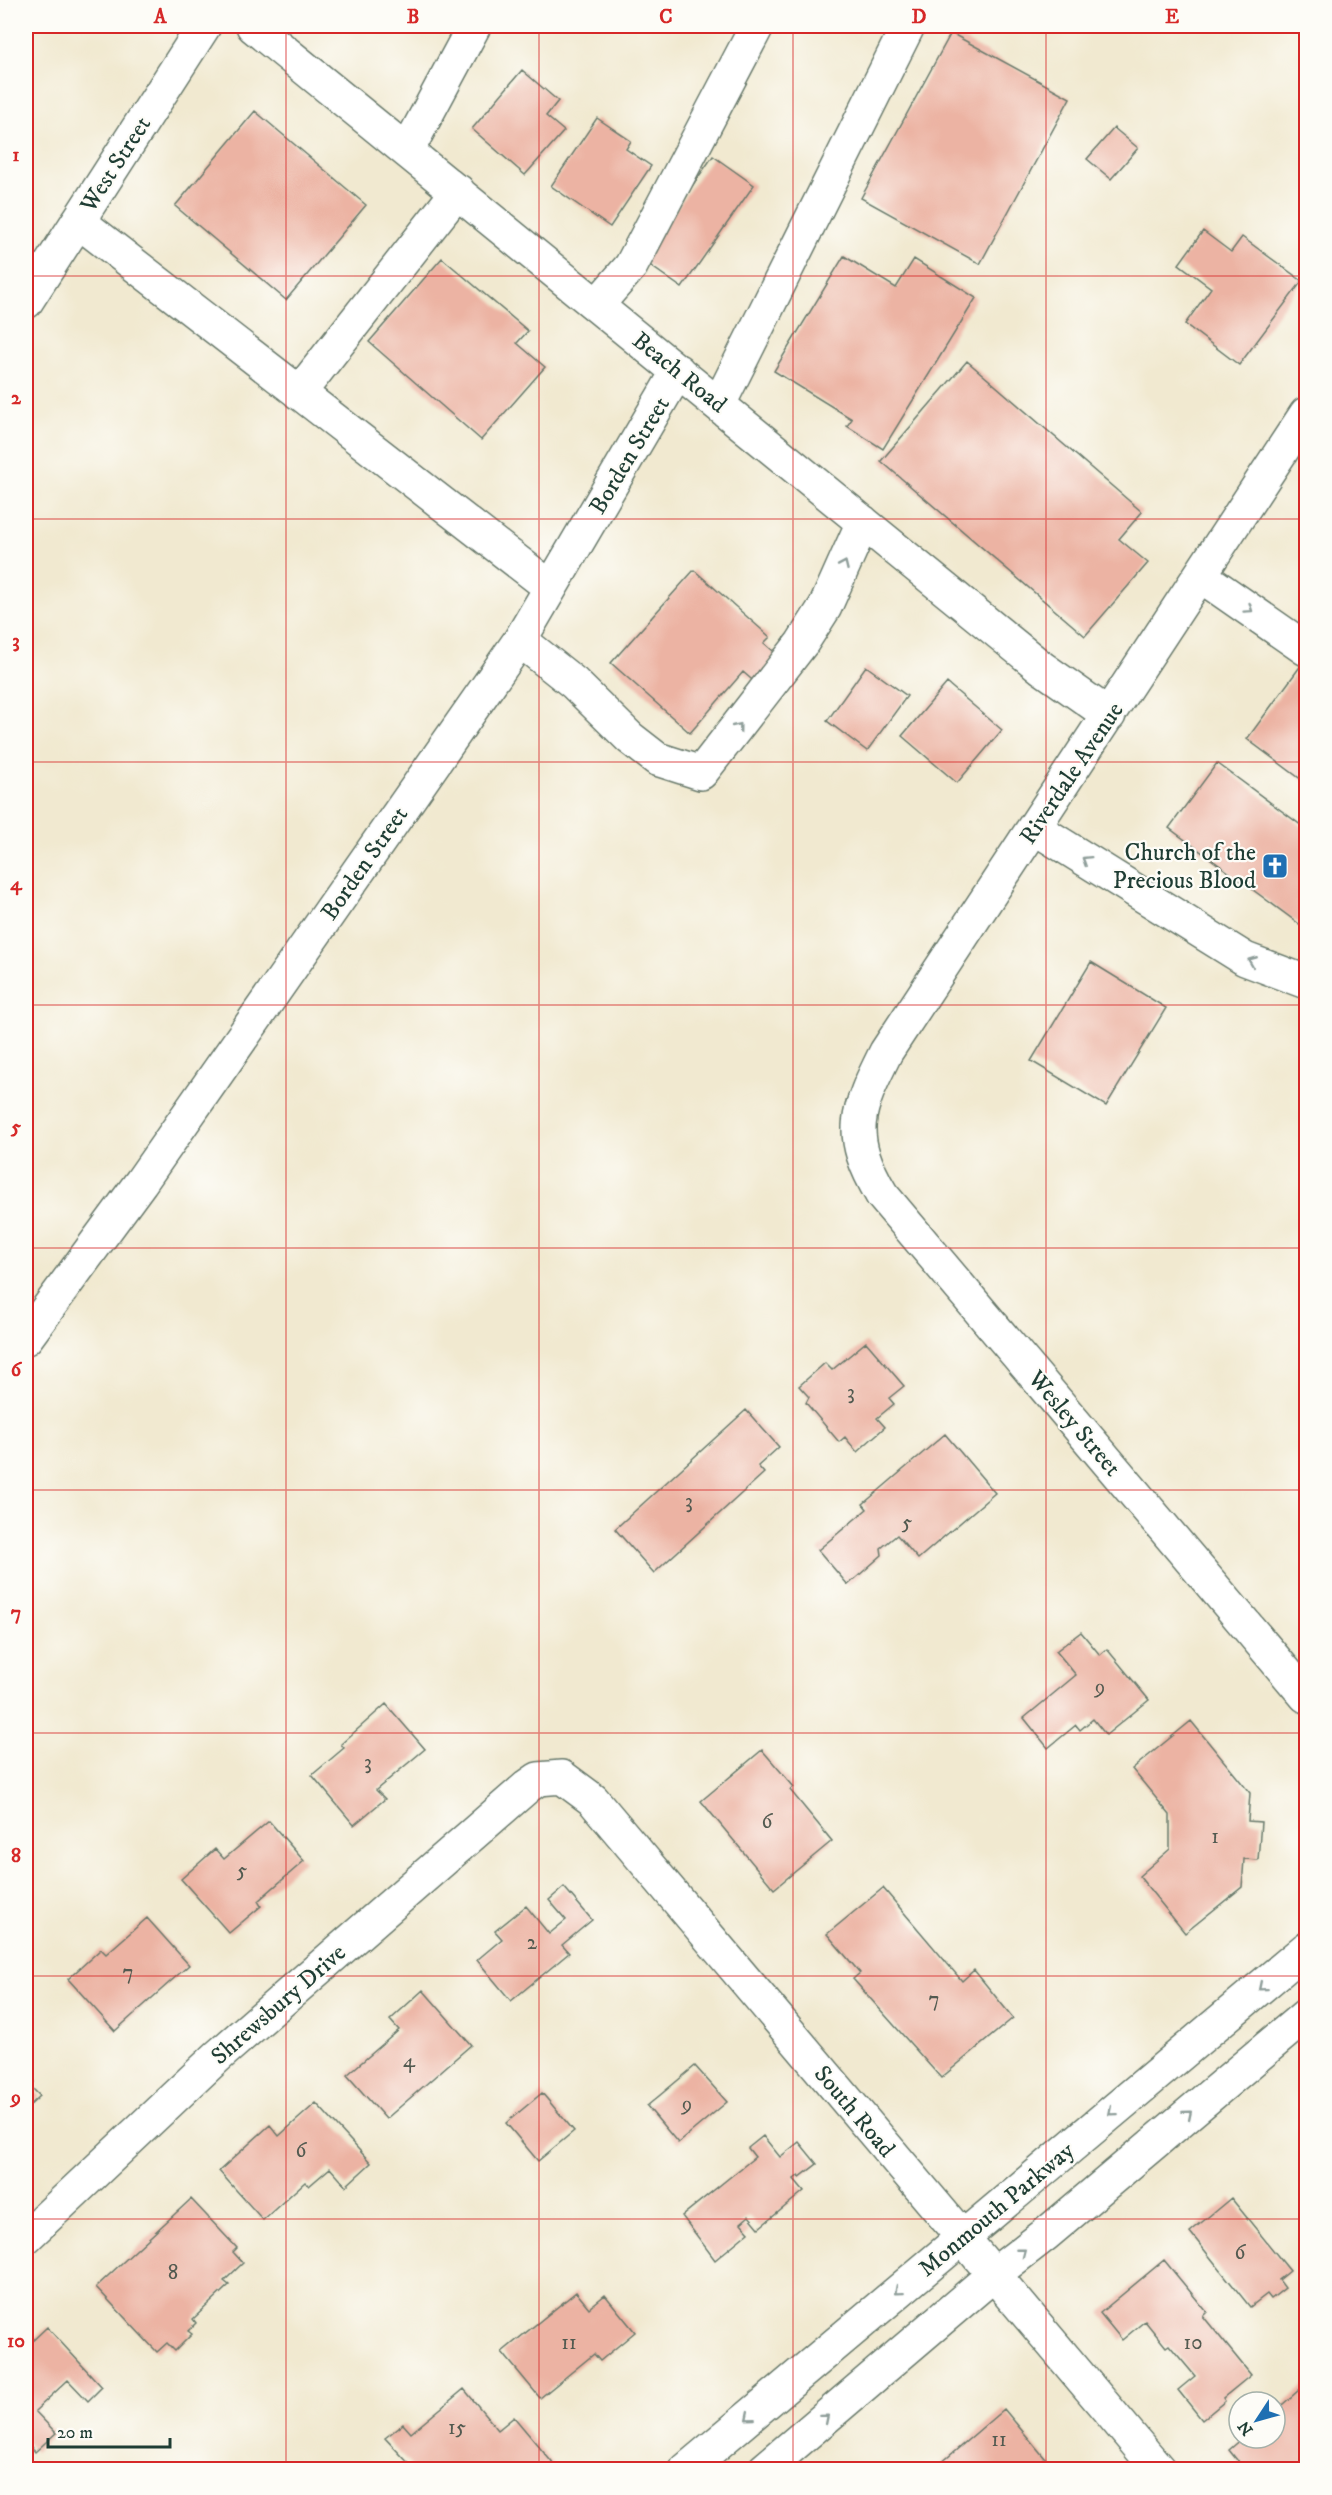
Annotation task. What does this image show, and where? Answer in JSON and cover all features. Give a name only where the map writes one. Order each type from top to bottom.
[{"type":"street","name":"West Street","points":[[26,302],[204,26]]},
{"type":"street","name":"Beach Road","points":[[253,26],[1042,668],[1109,715]]},
{"type":"street","points":[[407,151],[474,26]]},
{"type":"street","points":[[597,305],[631,266],[757,26]]},
{"type":"street","points":[[719,404],[908,26]]},
{"type":"street","points":[[299,393],[458,191]]},
{"type":"street","points":[[78,220],[550,587]]},
{"type":"street","name":"Borden Street","points":[[26,1338],[141,1182],[520,640],[678,371]]},
{"type":"street","name":"Riverdale Avenue","points":[[859,1142],[858,1122],[863,1097],[886,1052],[1306,414]]},
{"type":"street","points":[[520,640],[574,683],[630,738],[657,759],[701,773],[808,634],[825,607],[863,522]]},
{"type":"street","points":[[1201,576],[1306,649]]},
{"type":"street","points":[[1035,828],[1245,959],[1306,982]]},
{"type":"street","name":"Wesley Street","points":[[859,1142],[866,1167],[882,1196],[1306,1696]]},
{"type":"street","name":"South Road","points":[[538,1779],[562,1777],[593,1800],[1159,2469]]},
{"type":"street","name":"Shrewsbury Drive","points":[[26,2237],[217,2057],[538,1779]]},
{"type":"street","name":"Monmouth Parkway","points":[[686,2469],[1306,1949]]},
{"type":"street","name":"Monmouth Parkway","points":[[764,2469],[1306,2014]]},
{"type":"building","points":[[951,33],[1070,98],[980,264],[861,198]]},
{"type":"building","points":[[522,70],[558,101],[546,116],[564,131],[525,175],[472,129]]},
{"type":"building","points":[[255,111],[366,205],[286,300],[175,206]]},
{"type":"building","points":[[597,118],[631,141],[626,149],[651,166],[610,227],[551,186]]},
{"type":"building","points":[[1114,128],[1138,148],[1111,179],[1087,159]]},
{"type":"building","points":[[713,156],[754,185],[682,288],[641,259]]},
{"type":"building","points":[[1203,231],[1231,252],[1242,237],[1302,281],[1239,365],[1185,324],[1211,288],[1179,264]]},
{"type":"building","points":[[844,256],[896,288],[914,259],[976,298],[883,449],[847,426],[852,419],[774,371]]},
{"type":"building","points":[[442,258],[528,331],[517,343],[545,367],[481,440],[369,342]]},
{"type":"building","points":[[967,361],[1142,512],[1119,539],[1148,563],[1085,636],[881,461]]},
{"type":"building","points":[[694,570],[770,637],[764,643],[788,664],[765,691],[743,672],[690,733],[611,663]]},
{"type":"building","points":[[1302,664],[1306,668],[1306,783],[1247,739]]},
{"type":"building","points":[[866,666],[907,696],[867,751],[827,721]]},
{"type":"building","points":[[947,683],[1002,730],[957,783],[902,736]]},
{"type":"building","points":[[1217,763],[1306,829],[1306,929],[1169,828]]},
{"type":"building","points":[[1091,962],[1166,1008],[1106,1106],[1031,1061]]},
{"type":"building","points":[[866,1342],[904,1386],[889,1398],[894,1404],[877,1418],[885,1427],[857,1452],[845,1437],[839,1442],[806,1403],[809,1397],[799,1386],[825,1363],[832,1370]]},
{"type":"building","points":[[746,1410],[779,1447],[758,1466],[764,1473],[654,1573],[615,1529]]},
{"type":"building","points":[[945,1434],[995,1493],[918,1559],[897,1535],[881,1548],[882,1555],[848,1585],[818,1550],[867,1509],[863,1504]]},
{"type":"building","points":[[1081,1632],[1100,1655],[1107,1649],[1149,1700],[1106,1735],[1093,1719],[1080,1730],[1076,1725],[1048,1748],[1024,1718],[1076,1675],[1056,1651]]},
{"type":"building","points":[[386,1704],[425,1749],[376,1790],[385,1799],[354,1825],[312,1775],[344,1748],[341,1744]]},
{"type":"building","points":[[1191,1721],[1250,1793],[1248,1821],[1261,1822],[1258,1860],[1244,1859],[1242,1887],[1185,1933],[1139,1876],[1170,1849],[1170,1815],[1132,1769]]},
{"type":"building","points":[[762,1750],[794,1787],[790,1790],[832,1841],[774,1889],[701,1801]]},
{"type":"building","points":[[269,1821],[304,1861],[258,1901],[261,1906],[229,1933],[181,1879],[215,1849],[224,1859]]},
{"type":"building","points":[[564,1887],[592,1920],[562,1945],[569,1953],[511,2001],[477,1960],[502,1939],[495,1931],[526,1906],[549,1934],[566,1920],[549,1900]]},
{"type":"building","points":[[883,1888],[962,1981],[974,1970],[1013,2018],[941,2078],[853,1979],[860,1973],[827,1934]]},
{"type":"building","points":[[147,1918],[189,1965],[115,2031],[68,1979],[101,1949],[106,1954]]},
{"type":"building","points":[[423,1990],[471,2045],[386,2119],[347,2075],[399,2030],[390,2020]]},
{"type":"building","points":[[695,2066],[727,2102],[678,2143],[647,2106]]},
{"type":"building","points":[[26,2073],[34,2082],[30,2086],[40,2096],[26,2109]]},
{"type":"building","points":[[542,2093],[574,2131],[538,2161],[506,2123]]},
{"type":"building","points":[[316,2103],[371,2163],[346,2186],[330,2168],[309,2186],[305,2182],[263,2220],[219,2171],[270,2125],[279,2136]]},
{"type":"building","points":[[763,2136],[780,2157],[799,2142],[817,2164],[794,2179],[804,2191],[759,2228],[749,2216],[741,2223],[749,2232],[715,2260],[682,2216],[755,2157],[748,2148]]},
{"type":"building","points":[[1231,2198],[1290,2271],[1279,2280],[1285,2288],[1271,2299],[1267,2294],[1250,2307],[1190,2232]]},
{"type":"building","points":[[191,2199],[237,2248],[233,2252],[243,2263],[224,2281],[229,2285],[193,2319],[196,2323],[188,2331],[192,2334],[175,2351],[167,2343],[157,2352],[96,2287]]},
{"type":"building","points":[[1164,2260],[1207,2312],[1203,2316],[1251,2375],[1233,2390],[1227,2390],[1227,2395],[1223,2398],[1225,2401],[1202,2420],[1178,2390],[1195,2376],[1169,2345],[1166,2347],[1145,2321],[1122,2340],[1100,2313]]},
{"type":"building","points":[[576,2292],[589,2308],[605,2295],[635,2332],[600,2361],[594,2354],[540,2398],[502,2352]]},
{"type":"building","points":[[47,2327],[102,2387],[88,2401],[68,2380],[35,2411],[56,2433],[35,2452],[26,2441],[26,2347]]},
{"type":"building","points":[[1306,2384],[1306,2470],[1245,2470],[1229,2450],[1287,2450],[1287,2401]]},
{"type":"building","points":[[464,2389],[498,2430],[514,2417],[555,2466],[550,2470],[486,2470],[482,2464],[475,2470],[462,2470],[459,2466],[455,2470],[415,2470],[385,2438],[403,2424],[411,2433]]},
{"type":"building","points":[[1004,2409],[1055,2470],[933,2470]]},
{"type":"place","name":"Church of the Precious Blood","points":[[1275,866]]}]
